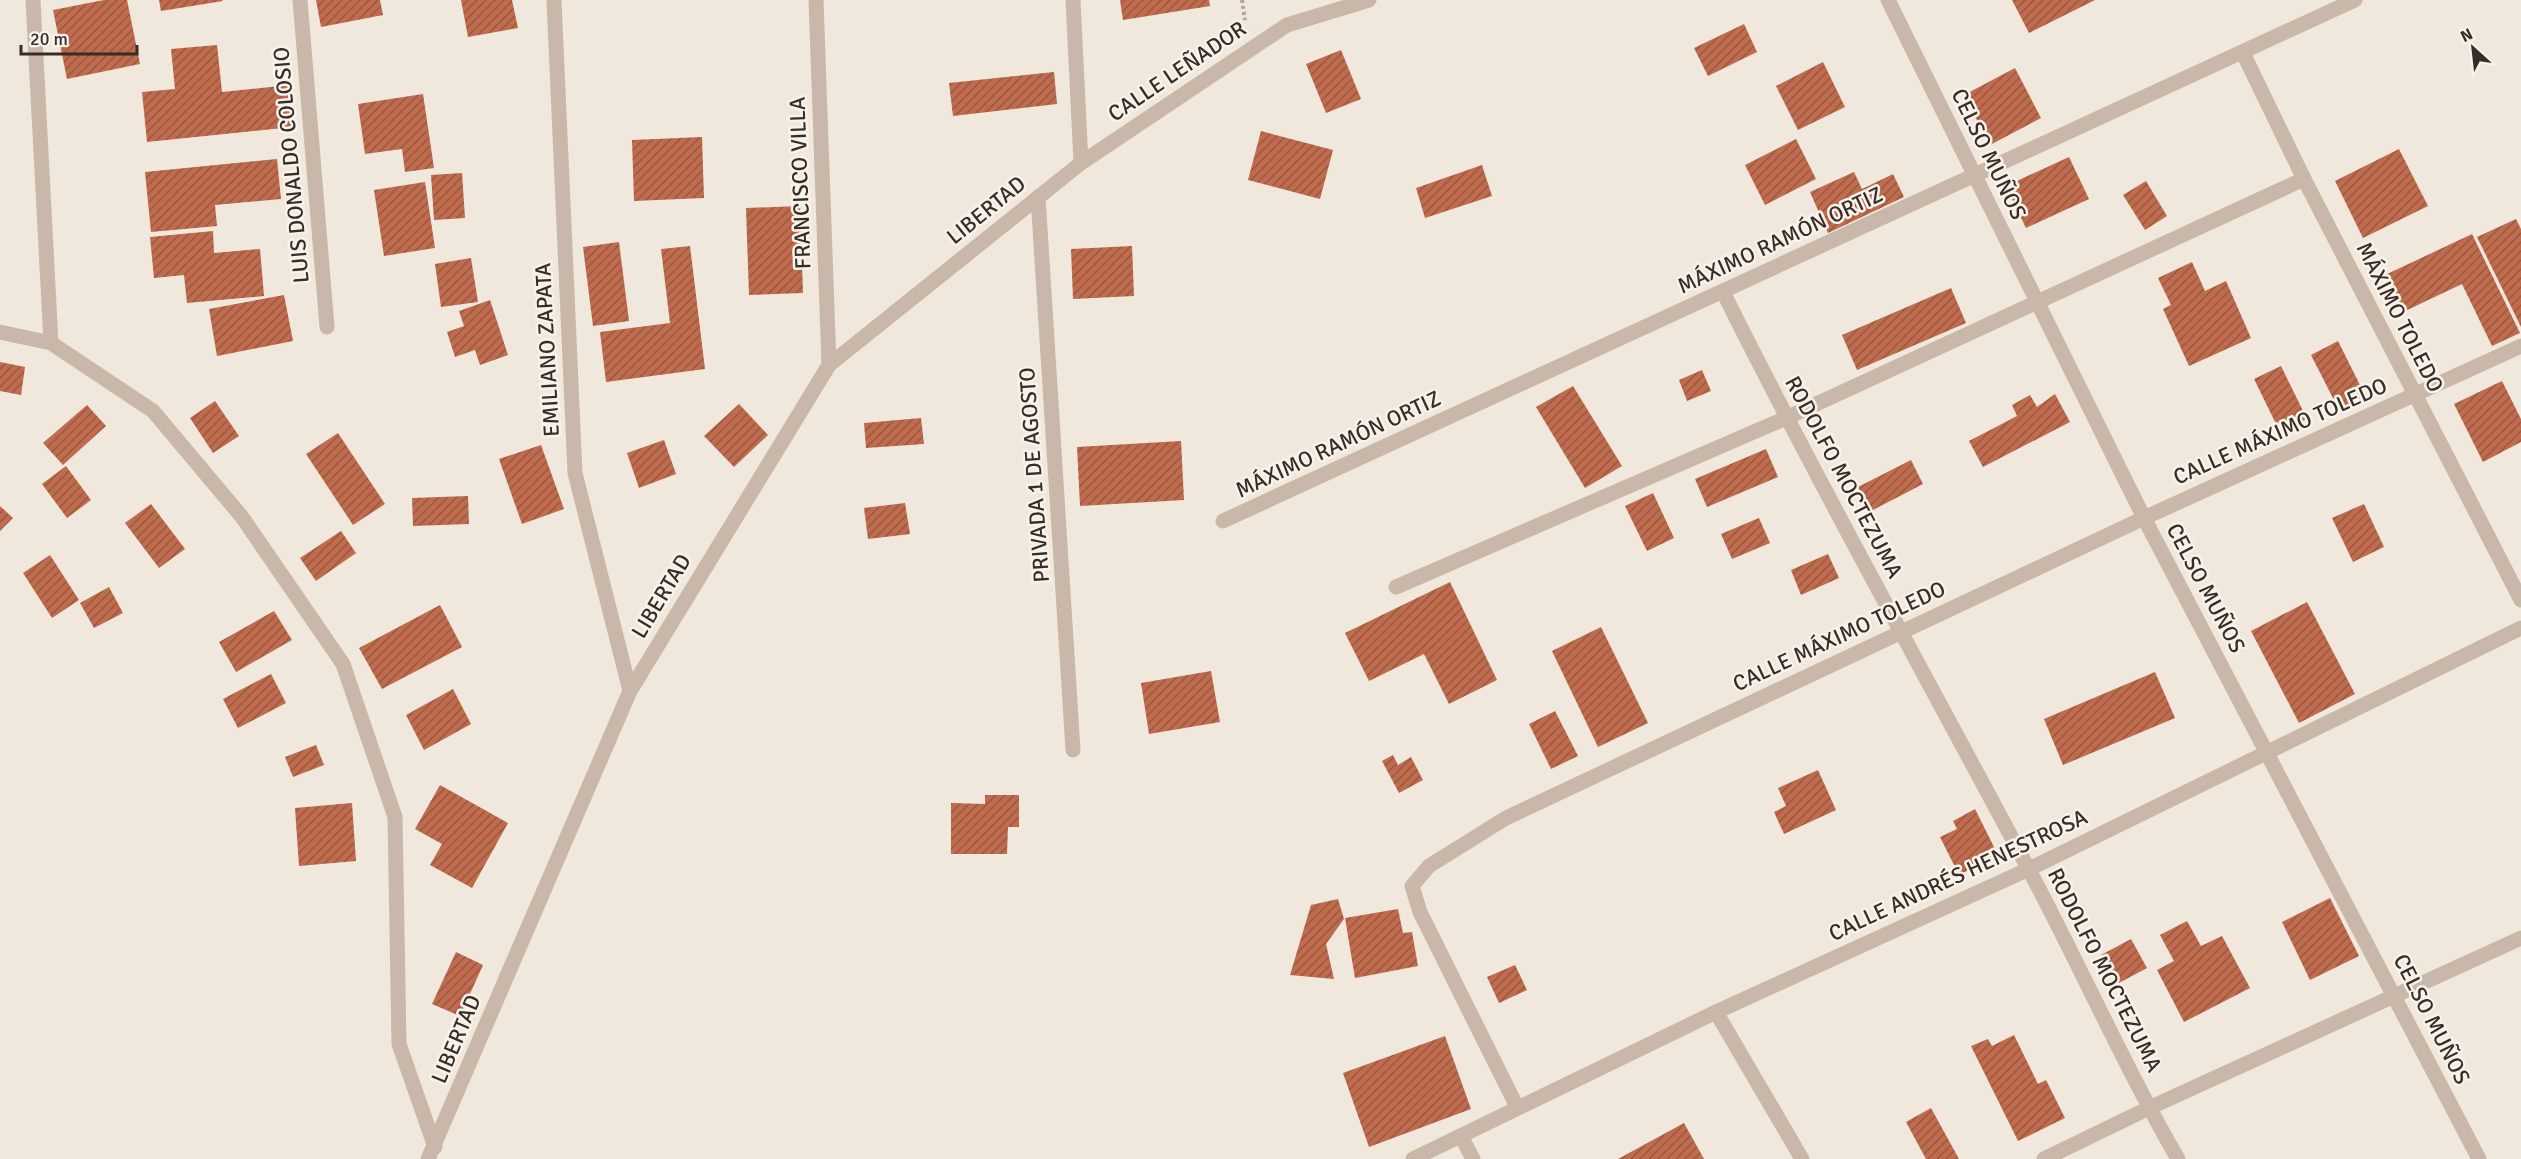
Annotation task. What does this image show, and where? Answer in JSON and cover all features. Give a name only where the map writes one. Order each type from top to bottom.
[{"type":"street","points":[[33,0],[51,343]]},
{"type":"street","name":"LUIS DONALDO COLOSIO","points":[[300,0],[327,327]]},
{"type":"street","name":"EMILIANO ZAPATA","points":[[554,0],[575,473],[630,691]]},
{"type":"street","name":"FRANCISCO VILLA","points":[[816,0],[829,365]]},
{"type":"street","points":[[1072,0],[1081,163]]},
{"type":"street","name":"CALLE LEÑADOR","points":[[1081,163],[1287,25],[1369,0]]},
{"type":"street","name":"CELSO MUÑOS","points":[[1888,0],[2144,518],[2479,1159]]},
{"type":"street","name":"MÁXIMO RAMÓN ORTIZ","points":[[1223,521],[2355,0]]},
{"type":"street","name":"MÁXIMO TOLEDO","points":[[2243,53],[2304,179],[2521,600]]},
{"type":"street","name":"LIBERTAD","points":[[431,1153],[630,691],[829,365],[1081,163]]},
{"type":"street","points":[[1396,587],[1786,418],[2304,179]]},
{"type":"street","name":"PRIVADA 1 DE AGOSTO","points":[[1038,197],[1073,750]]},
{"type":"street","name":"RODOLFO MOCTEZUMA","points":[[1723,292],[1786,418],[2029,868],[2149,1108],[2178,1159]]},
{"type":"street","points":[[0,332],[51,343],[153,411],[242,517],[343,664],[395,817],[399,1044],[431,1153]]},
{"type":"street","name":"CALLE MÁXIMO TOLEDO","points":[[1517,1107],[1420,912],[1412,886],[1429,866],[1506,818],[2144,518],[2521,346]]},
{"type":"street","name":"CALLE ANDRÉS HENESTROSA","points":[[1413,1159],[1716,1012],[2029,868],[2521,627]]},
{"type":"street","points":[[2044,1159],[2149,1108],[2521,938]]},
{"type":"street","points":[[1716,1012],[1802,1159]]},
{"type":"street","points":[[1461,1136],[1473,1159]]},
{"type":"building","points":[[104,0],[127,0],[140,64],[67,79],[53,10]]},
{"type":"building","points":[[159,0],[222,0],[223,1],[161,11]]},
{"type":"building","points":[[316,0],[380,0],[383,15],[321,27]]},
{"type":"building","points":[[461,0],[512,0],[518,28],[468,37]]},
{"type":"building","points":[[1120,0],[1209,0],[1210,6],[1123,20]]},
{"type":"building","points":[[2012,0],[2095,0],[2029,33]]},
{"type":"building","points":[[1744,24],[1757,52],[1708,76],[1694,48]]},
{"type":"building","points":[[217,45],[222,92],[289,85],[293,127],[147,142],[142,92],[175,89],[171,49]]},
{"type":"building","points":[[1341,50],[1361,99],[1326,113],[1306,64]]},
{"type":"building","points":[[1823,62],[1845,107],[1798,130],[1776,86]]},
{"type":"building","points":[[2015,68],[2041,118],[1990,145],[1964,95]]},
{"type":"building","points":[[1054,72],[1057,104],[953,116],[949,83]]},
{"type":"building","points":[[423,94],[434,168],[405,172],[402,149],[365,154],[358,104]]},
{"type":"building","points":[[1261,131],[1333,150],[1320,199],[1248,180]]},
{"type":"building","points":[[702,137],[704,198],[634,201],[632,140]]},
{"type":"building","points":[[1796,139],[1816,179],[1765,205],[1745,165]]},
{"type":"building","points":[[2399,149],[2428,206],[2363,238],[2335,181]]},
{"type":"building","points":[[2069,157],[2089,199],[2026,228],[2006,186]]},
{"type":"building","points":[[277,159],[281,199],[215,205],[217,226],[151,232],[145,172]]},
{"type":"building","points":[[1482,165],[1492,196],[1425,218],[1416,188]]},
{"type":"building","points":[[1854,172],[1862,189],[1893,174],[1904,197],[1828,233],[1810,192]]},
{"type":"building","points":[[462,173],[465,218],[434,220],[431,175]]},
{"type":"building","points":[[2146,181],[2167,216],[2145,230],[2123,195]]},
{"type":"building","points":[[425,182],[435,248],[384,256],[374,190]]},
{"type":"building","points":[[800,206],[803,293],[749,295],[746,208]]},
{"type":"building","points":[[2516,219],[2521,229],[2521,327],[2477,237]]},
{"type":"building","points":[[213,231],[214,253],[260,249],[264,296],[187,303],[184,275],[154,278],[150,237]]},
{"type":"building","points":[[2472,234],[2520,333],[2492,346],[2462,284],[2403,312],[2385,275]]},
{"type":"building","points":[[619,242],[629,321],[593,326],[583,247]]},
{"type":"building","points":[[690,246],[705,369],[606,382],[600,332],[670,323],[661,249]]},
{"type":"building","points":[[1132,246],[1134,296],[1073,299],[1071,249]]},
{"type":"building","points":[[471,258],[478,302],[441,307],[435,264]]},
{"type":"building","points":[[2192,262],[2205,291],[2226,281],[2251,338],[2189,366],[2163,309],[2171,305],[2158,278]]},
{"type":"building","points":[[1951,288],[1966,323],[1857,370],[1842,335]]},
{"type":"building","points":[[284,295],[293,341],[217,356],[209,309]]},
{"type":"building","points":[[490,300],[508,355],[480,365],[475,350],[455,357],[447,332],[464,326],[459,311]]},
{"type":"building","points":[[2338,341],[2367,399],[2340,412],[2311,355]]},
{"type":"building","points":[[0,362],[25,367],[21,395],[0,391]]},
{"type":"building","points":[[2281,366],[2307,419],[2280,432],[2254,379]]},
{"type":"building","points":[[1702,370],[1711,391],[1687,401],[1679,380]]},
{"type":"building","points":[[2502,381],[2521,419],[2521,442],[2483,462],[2454,404]]},
{"type":"building","points":[[1573,386],[1622,466],[1585,488],[1536,407]]},
{"type":"building","points":[[2055,394],[2070,422],[1983,467],[1969,441],[2017,416],[2012,405],[2030,395],[2037,407]]},
{"type":"building","points":[[215,401],[239,436],[213,453],[190,418]]},
{"type":"building","points":[[739,404],[768,435],[734,467],[704,436]]},
{"type":"building","points":[[87,405],[106,426],[63,465],[43,443]]},
{"type":"building","points":[[921,418],[924,444],[866,448],[864,423]]},
{"type":"building","points":[[338,433],[385,504],[353,525],[306,454]]},
{"type":"building","points":[[664,440],[676,474],[639,488],[627,453]]},
{"type":"building","points":[[1181,441],[1184,500],[1080,506],[1077,447]]},
{"type":"building","points":[[541,445],[564,509],[522,524],[499,459]]},
{"type":"building","points":[[1766,449],[1778,477],[1707,507],[1695,479]]},
{"type":"building","points":[[1911,460],[1923,484],[1871,511],[1858,487]]},
{"type":"building","points":[[66,466],[91,500],[67,518],[42,484]]},
{"type":"building","points":[[1653,493],[1674,538],[1647,551],[1625,506]]},
{"type":"building","points":[[468,496],[469,524],[413,526],[412,498]]},
{"type":"building","points":[[905,503],[910,534],[868,539],[864,508]]},
{"type":"building","points":[[151,504],[185,549],[159,568],[125,523]]},
{"type":"building","points":[[2364,504],[2384,547],[2353,562],[2332,518]]},
{"type":"building","points":[[0,506],[13,518],[0,531]]},
{"type":"building","points":[[1759,518],[1770,543],[1732,559],[1721,534]]},
{"type":"building","points":[[341,531],[356,553],[316,581],[300,558]]},
{"type":"building","points":[[1828,554],[1839,578],[1801,595],[1791,570]]},
{"type":"building","points":[[50,555],[79,600],[52,618],[23,573]]},
{"type":"building","points":[[1450,582],[1497,680],[1449,704],[1424,654],[1369,681],[1345,633]]},
{"type":"building","points":[[109,587],[123,613],[94,628],[80,603]]},
{"type":"building","points":[[2307,602],[2355,694],[2299,723],[2251,631]]},
{"type":"building","points":[[440,605],[462,647],[382,689],[359,648]]},
{"type":"building","points":[[274,611],[292,640],[236,672],[219,642]]},
{"type":"building","points":[[1601,627],[1648,723],[1598,747],[1552,651]]},
{"type":"building","points":[[1211,671],[1220,722],[1149,734],[1141,683]]},
{"type":"building","points":[[2155,672],[2175,718],[2063,765],[2044,719]]},
{"type":"building","points":[[271,674],[286,703],[238,728],[223,699]]},
{"type":"building","points":[[453,689],[471,724],[424,750],[406,715]]},
{"type":"building","points":[[1555,711],[1578,756],[1551,769],[1529,724]]},
{"type":"building","points":[[316,745],[324,765],[293,777],[285,757]]},
{"type":"building","points":[[1393,755],[1398,765],[1411,757],[1423,780],[1399,793],[1382,761]]},
{"type":"building","points":[[1818,770],[1836,810],[1784,834],[1774,812],[1786,806],[1778,788]]},
{"type":"building","points":[[440,785],[508,823],[472,888],[430,865],[442,844],[415,829]]},
{"type":"building","points":[[985,795],[1019,795],[1019,827],[1008,827],[1007,854],[951,854],[951,803],[985,804]]},
{"type":"building","points":[[352,803],[356,861],[299,866],[295,808]]},
{"type":"building","points":[[1975,809],[1998,855],[1959,875],[1940,837],[1957,829],[1953,821]]},
{"type":"building","points":[[2330,898],[2359,956],[2310,980],[2282,922]]},
{"type":"building","points":[[1338,899],[1344,919],[1326,944],[1334,979],[1290,975],[1311,905]]},
{"type":"building","points":[[1398,909],[1403,933],[1412,932],[1418,966],[1355,978],[1345,918]]},
{"type":"building","points":[[2187,921],[2201,946],[2222,936],[2250,988],[2184,1022],[2157,970],[2174,961],[2160,935]]},
{"type":"building","points":[[2131,939],[2147,968],[2117,984],[2101,955]]},
{"type":"building","points":[[456,952],[483,965],[460,1016],[432,1004]]},
{"type":"building","points":[[1515,965],[1527,990],[1499,1003],[1487,977]]},
{"type":"building","points":[[2014,1035],[2038,1084],[2046,1080],[2065,1118],[2018,1141],[1971,1046],[1988,1039],[1992,1046]]},
{"type":"building","points":[[1445,1036],[1471,1109],[1369,1147],[1343,1073]]},
{"type":"building","points":[[1931,1108],[1959,1159],[1926,1159],[1906,1122]]},
{"type":"building","points":[[1684,1123],[1704,1159],[1618,1159]]}]
